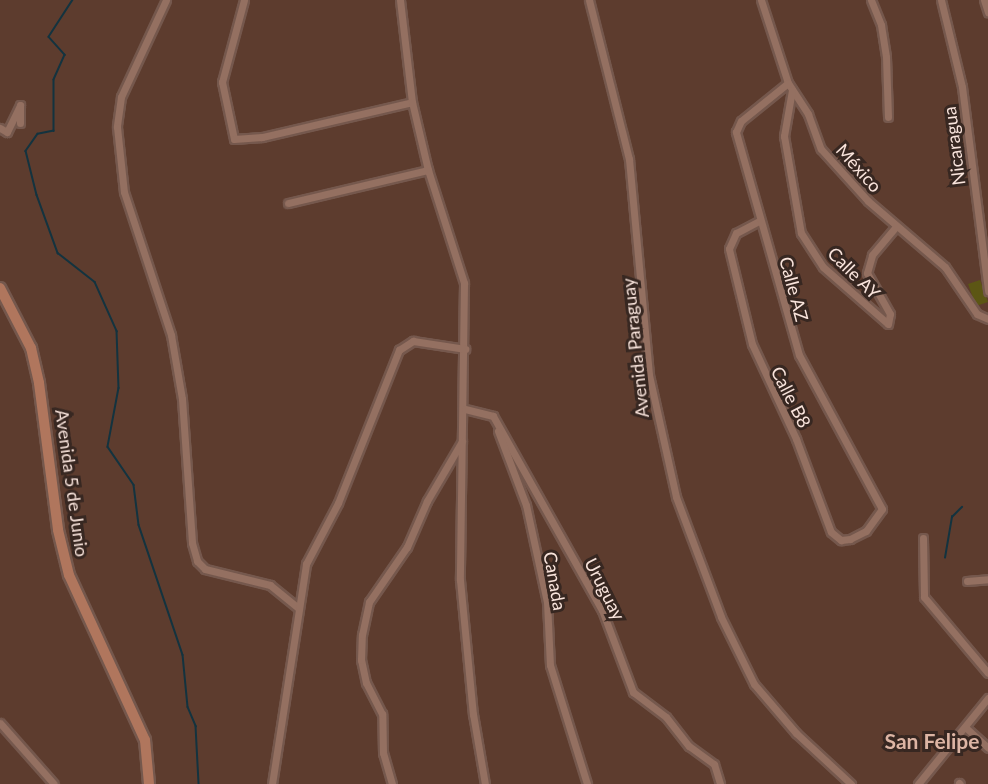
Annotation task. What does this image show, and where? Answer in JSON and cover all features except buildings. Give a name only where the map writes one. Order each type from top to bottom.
[{"type":"main road","name":"Avenida 5 de Junio","points":[[0,288],[17,315],[37,371],[48,428],[58,530],[69,575],[145,740],[149,784]]},
{"type":"street","points":[[166,0],[121,97],[117,128],[124,192],[171,335],[182,399],[192,543],[197,561],[205,569],[270,585],[298,608]]},
{"type":"street","points":[[244,0],[222,82],[234,139],[262,137],[412,102]]},
{"type":"street","points":[[400,0],[412,102],[428,170],[464,283],[465,409],[460,580],[473,714],[486,784]]},
{"type":"street","name":"Avenida Paraguay","points":[[589,0],[629,159],[649,375],[676,497],[721,617],[750,677],[796,733],[851,784]]},
{"type":"street","name":"México","points":[[761,0],[788,83],[808,114],[821,149],[868,201],[945,267],[977,314],[988,319]]},
{"type":"street","points":[[871,0],[881,25],[886,57],[888,117]]},
{"type":"street","name":"Nicaragua","points":[[941,0],[962,87],[988,291]]},
{"type":"street","points":[[984,0],[988,12]]},
{"type":"street","name":"Calle AZ","points":[[788,83],[737,126],[759,221],[799,355],[882,509]]},
{"type":"street","name":"Calle AY","points":[[792,90],[784,136],[801,233],[823,267],[888,324],[890,314],[867,273],[872,255],[896,226]]},
{"type":"street","points":[[0,128],[7,132],[20,105],[20,123]]},
{"type":"street","points":[[288,203],[428,170]]},
{"type":"street","name":"Calle B8","points":[[759,221],[736,233],[729,254],[758,365],[796,439],[834,537],[850,539],[866,531],[882,509]]},
{"type":"street","points":[[272,784],[306,564],[338,503],[399,350],[412,341],[465,349]]},
{"type":"street","points":[[465,409],[490,413],[495,419]]},
{"type":"street","name":"Canada","points":[[495,419],[526,505],[547,602],[550,665],[587,784]]},
{"type":"street","name":"Uruguay","points":[[495,419],[602,610],[633,692],[666,717],[689,746],[714,764],[720,784]]},
{"type":"street","points":[[392,784],[382,753],[382,714],[366,683],[361,660],[362,635],[369,602],[406,547],[427,501],[463,440]]},
{"type":"street","points":[[923,538],[924,597],[988,673]]},
{"type":"street","points":[[968,581],[988,579]]},
{"type":"street","points":[[918,784],[988,698]]},
{"type":"street","points":[[0,723],[54,784]]},
{"type":"street","points":[[965,727],[988,748]]},
{"type":"shaded area","points":[[980,280],[988,302],[976,306],[968,284]]},
{"type":"waterway","points":[[73,0],[49,37],[65,55],[54,80],[54,131],[38,134],[26,151],[37,195],[58,253],[95,282],[117,331],[119,388],[108,447],[134,485],[139,525],[183,655],[188,707],[196,726],[199,784]]},
{"type":"waterway","points":[[945,558],[952,517],[962,507]]},
{"type":"district","name":"San Felipe","points":[[932,741]]}]
